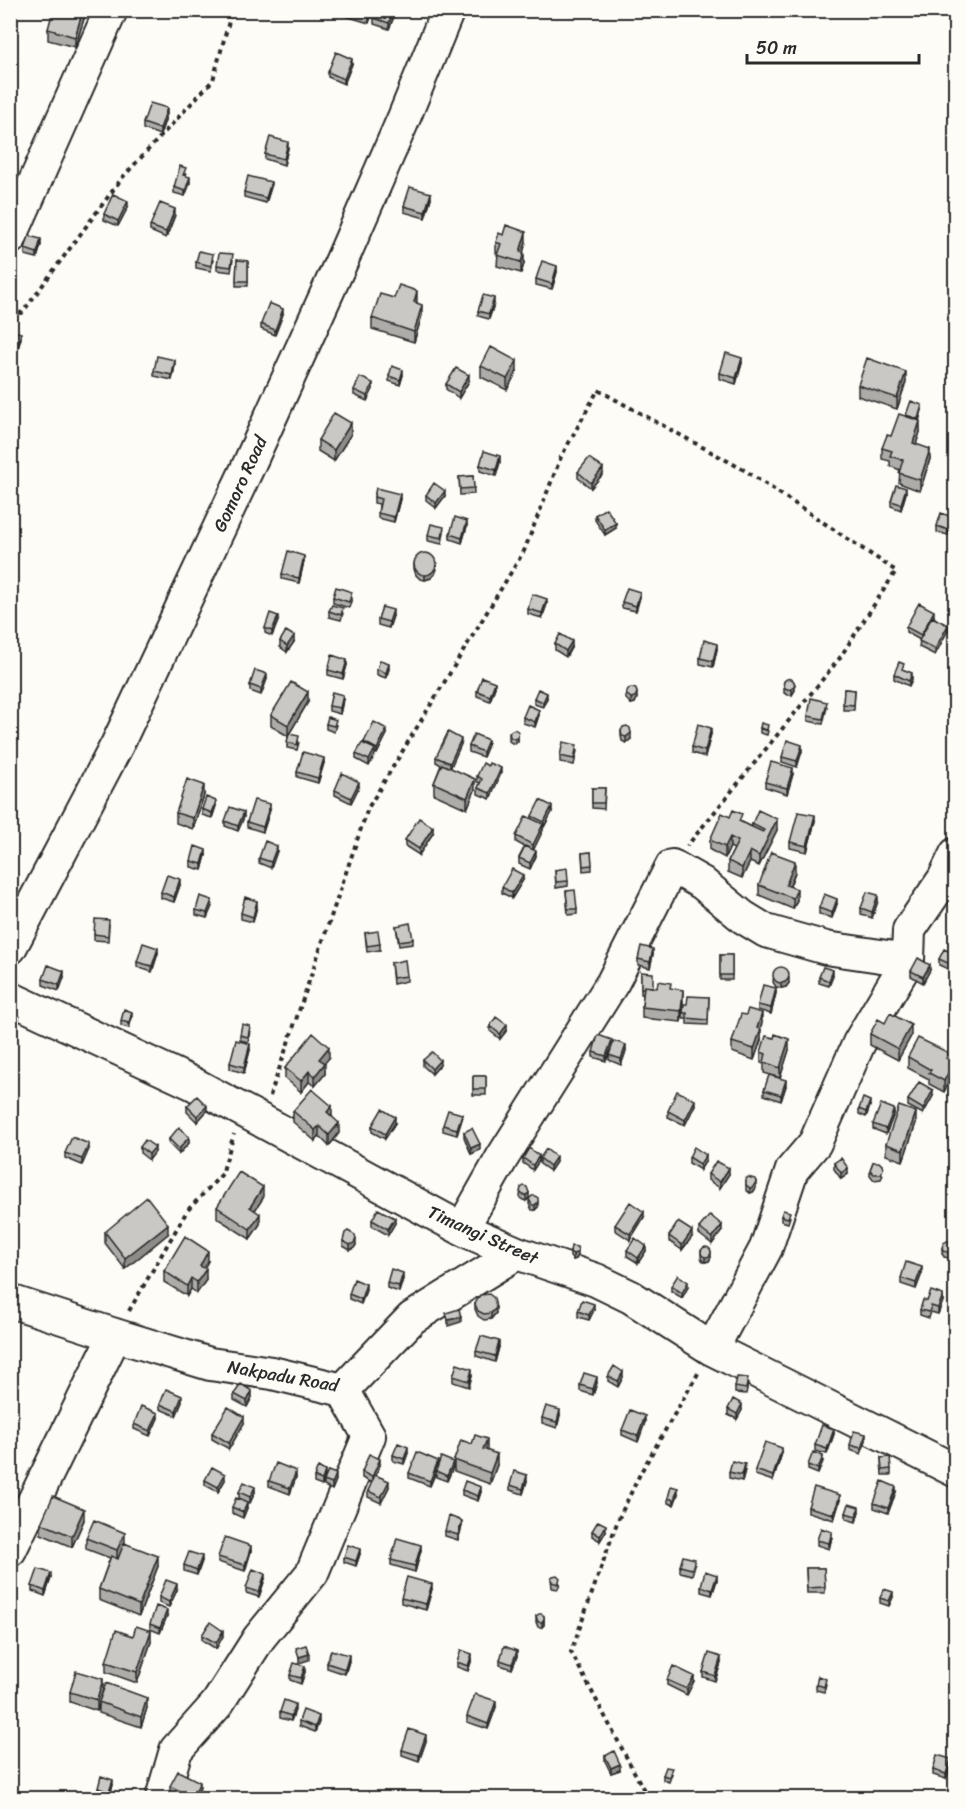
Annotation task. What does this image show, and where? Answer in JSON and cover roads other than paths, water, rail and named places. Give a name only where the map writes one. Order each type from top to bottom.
[{"type":"street","points":[[10,238],[111,10]]},
{"type":"street","name":"Gomoro Road","points":[[10,948],[117,745],[247,470],[347,249],[448,10]]},
{"type":"street","points":[[712,1349],[766,1248],[792,1170],[815,1143],[859,1043],[908,960],[909,930],[944,879],[956,854]]},
{"type":"street","points":[[462,1228],[502,1158],[613,982],[672,866],[702,883],[743,917],[766,931],[826,948],[908,960]]},
{"type":"street","name":"Timangi Street","points":[[10,998],[192,1083],[462,1228],[517,1253],[596,1280],[631,1297],[712,1349],[955,1470]]},
{"type":"street","name":"Nakpadu Road","points":[[10,1301],[210,1364],[272,1373],[343,1390],[412,1318],[517,1253]]},
{"type":"street","points":[[10,1550],[115,1335]]},
{"type":"street","points":[[162,1798],[176,1750],[217,1704],[259,1638],[312,1573],[369,1436],[343,1390]]}]
